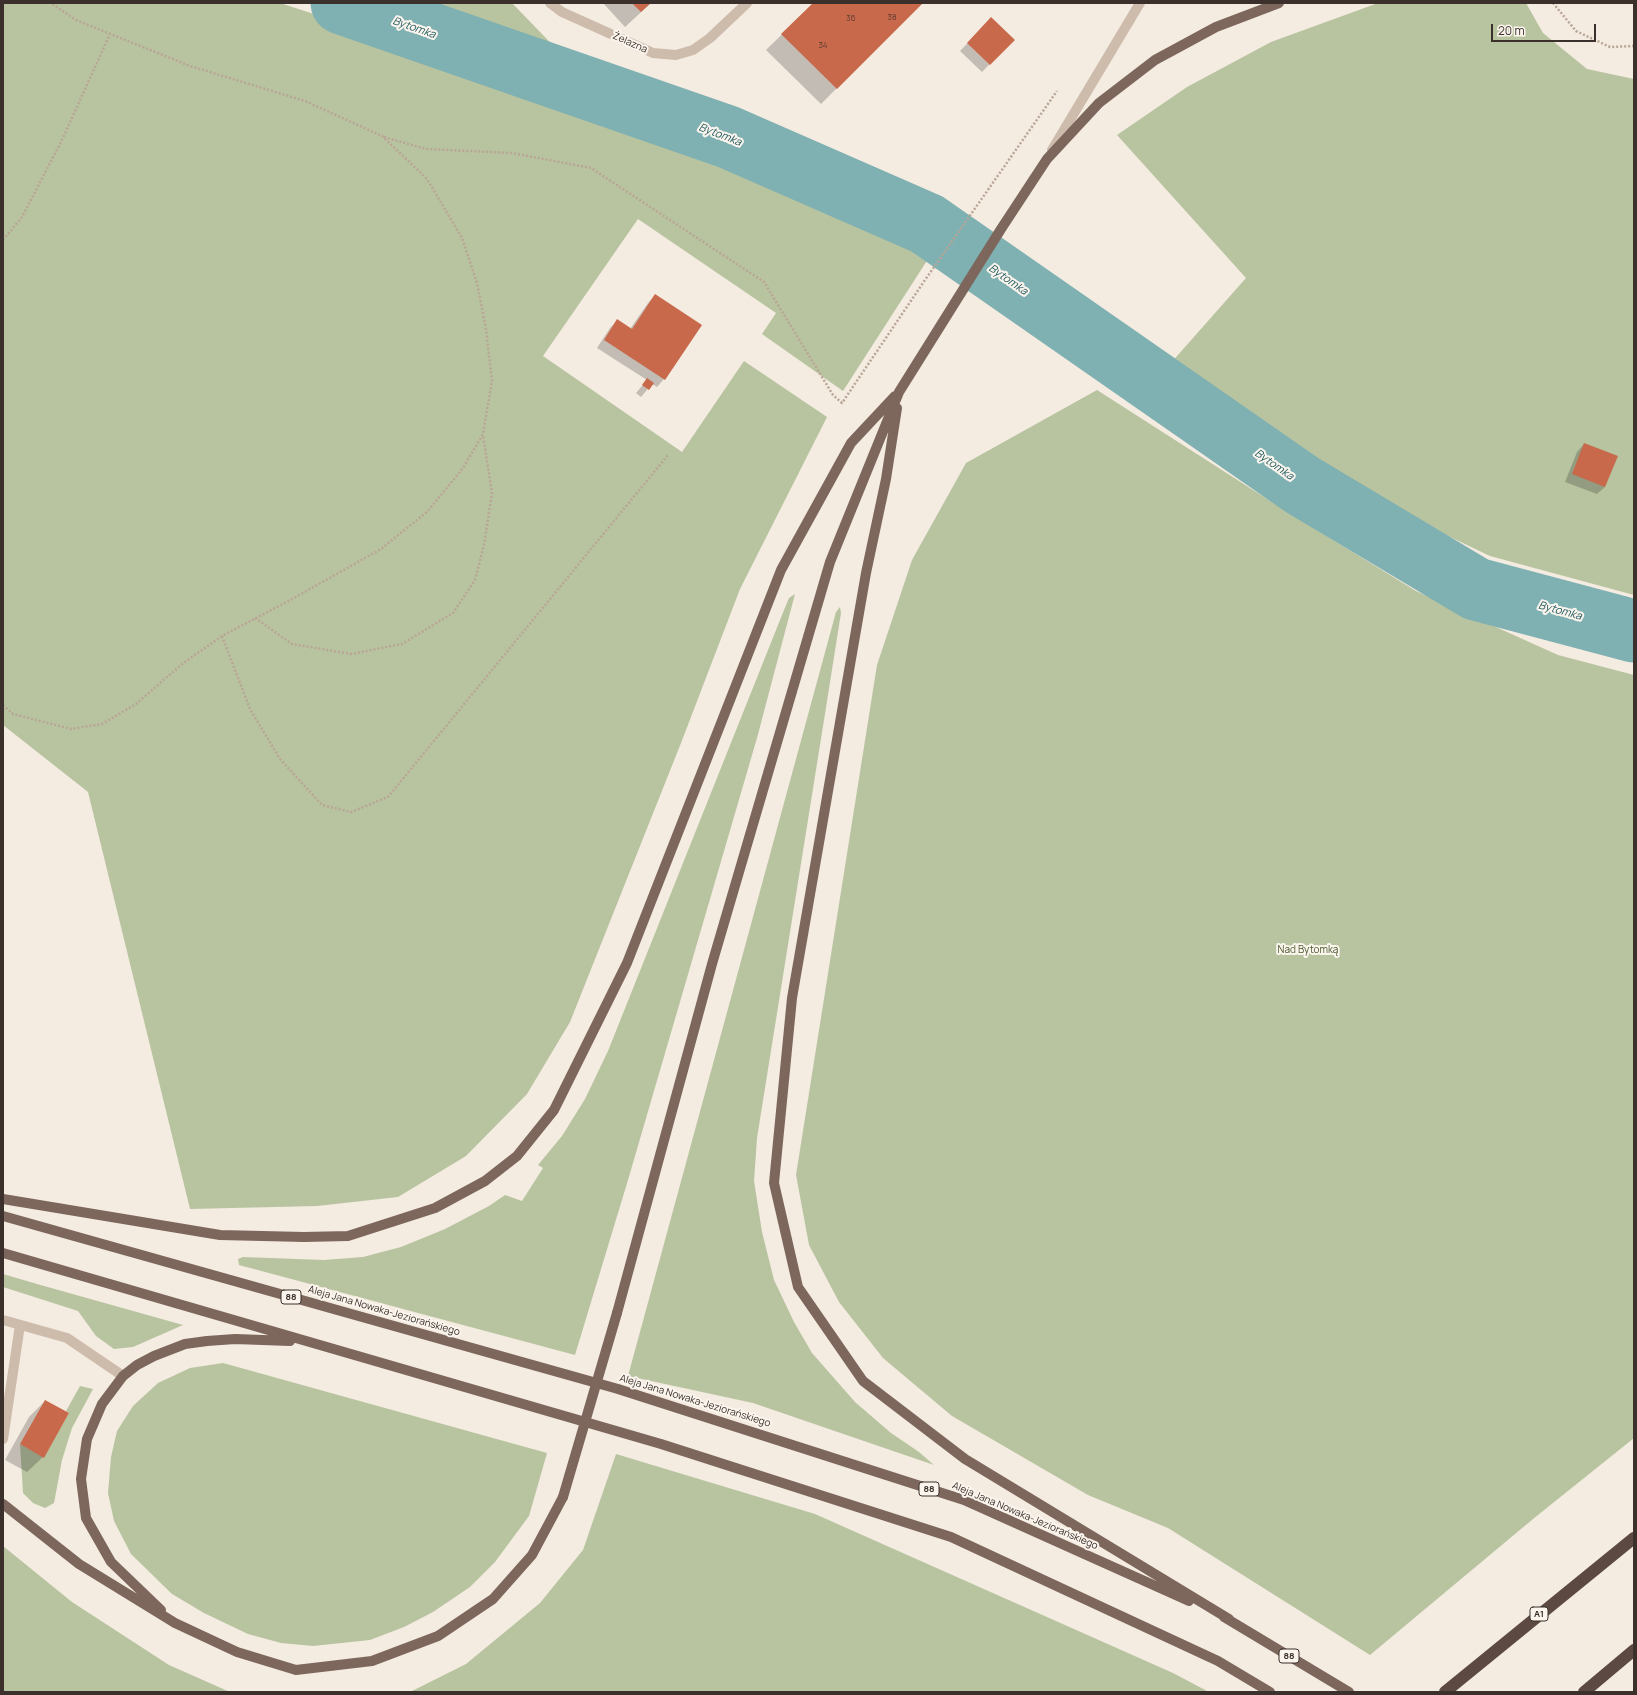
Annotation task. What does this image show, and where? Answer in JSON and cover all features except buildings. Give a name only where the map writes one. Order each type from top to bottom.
[{"type":"highway","name":"A1","points":[[1445,1692],[1634,1538]]},
{"type":"highway","points":[[1584,1692],[1634,1650]]},
{"type":"main road","points":[[3,1504],[79,1564],[175,1623],[237,1652],[296,1670],[372,1661],[438,1636],[493,1599],[532,1555],[563,1496],[617,1313],[712,964],[830,562],[899,392],[1000,229],[1047,159],[1099,103],[1156,60],[1216,27],[1279,3]]},
{"type":"main road","points":[[3,1199],[220,1235],[304,1237],[348,1236],[435,1208],[484,1181],[517,1156],[554,1110],[627,963],[781,570],[852,443],[899,392]]},
{"type":"main road","points":[[899,392],[886,479],[866,573],[792,998],[774,1183],[798,1287],[863,1381],[965,1459],[1229,1619]]},
{"type":"main road","name":"Aleja Jana Nowaka-Jeziorańskiego","points":[[3,1216],[618,1389],[964,1500],[1229,1619],[1349,1692]]},
{"type":"main road","points":[[3,1253],[661,1444],[951,1536],[1218,1661],[1270,1692]]},
{"type":"main road","points":[[175,1623],[111,1562],[86,1518],[80,1478],[87,1439],[102,1404],[123,1376],[137,1365],[154,1356],[185,1344],[235,1339],[304,1341]]},
{"type":"street","name":"Żelazna","points":[[550,3],[562,12],[653,53],[676,55],[693,50],[710,38],[747,3]]},
{"type":"street","points":[[1047,159],[1140,3]]},
{"type":"street","points":[[3,1320],[67,1338],[123,1376]]},
{"type":"street","points":[[3,1439],[20,1325]]},
{"type":"path","points":[[51,3],[76,20],[110,34],[190,66],[305,102],[382,136],[426,149],[512,153],[591,168],[764,282],[833,395],[842,403],[1060,86]]},
{"type":"path","points":[[1553,3],[1576,32],[1610,47],[1634,46]]},
{"type":"path","points":[[3,240],[22,217],[61,142],[110,34]]},
{"type":"path","points":[[255,618],[292,644],[351,654],[402,644],[453,613],[475,580],[484,545],[492,493],[483,434],[492,381],[486,329],[477,283],[462,238],[427,179],[382,136]]},
{"type":"path","points":[[3,705],[13,714],[70,729],[102,724],[136,704],[182,664],[222,636],[381,549],[428,511],[463,468],[483,434]]},
{"type":"path","points":[[222,636],[250,709],[280,759],[322,805],[351,812],[388,797],[668,455]]},
{"type":"green space","points":[[3,3],[280,3],[727,148],[851,211],[930,256],[843,391],[762,334],[776,313],[638,219],[543,356],[682,452],[744,361],[827,417],[740,589],[681,743],[570,1022],[527,1094],[466,1156],[398,1197],[317,1206],[190,1209],[88,792],[3,725]]},
{"type":"green space","points":[[389,3],[512,3],[569,62],[426,15]]},
{"type":"green space","points":[[1378,3],[1526,3],[1543,33],[1587,69],[1634,79],[1634,595],[1490,556],[1387,507],[1170,364],[1246,278],[1117,135],[1187,87],[1271,42]]},
{"type":"green space","name":"Nad Bytomką","points":[[1097,390],[1289,513],[1416,591],[1558,655],[1634,675],[1634,1438],[1533,1519],[1370,1655],[1168,1528],[1088,1495],[952,1416],[883,1358],[839,1302],[809,1245],[796,1175],[877,665],[912,560],[966,463]]},
{"type":"green space","points":[[795,594],[757,738],[628,1180],[575,1355],[239,1265],[238,1259],[243,1257],[324,1260],[363,1257],[401,1247],[445,1229],[489,1206],[505,1195],[522,1201],[543,1168],[538,1165],[562,1136],[585,1099],[608,1051],[782,615],[789,598]]},
{"type":"green space","points":[[840,607],[841,613],[757,1138],[754,1181],[762,1232],[774,1280],[794,1322],[812,1353],[855,1402],[891,1433],[919,1452],[934,1465],[753,1403],[628,1376],[836,612]]},
{"type":"green space","points":[[3,1274],[183,1325],[133,1347],[114,1349],[96,1336],[78,1311],[3,1287]]},
{"type":"green space","points":[[223,1363],[547,1453],[529,1516],[495,1562],[470,1587],[433,1612],[404,1627],[370,1640],[313,1646],[281,1643],[248,1634],[204,1613],[172,1594],[131,1554],[114,1521],[108,1493],[111,1457],[117,1431],[133,1406],[158,1383],[190,1368]]},
{"type":"green space","points":[[80,1386],[93,1389],[72,1428],[62,1460],[54,1503],[45,1508],[33,1503],[23,1493],[20,1444],[44,1457],[69,1413],[66,1411]]},
{"type":"green space","points":[[616,1454],[815,1514],[1173,1673],[1209,1692],[410,1692],[466,1664],[540,1603],[583,1550]]},
{"type":"green space","points":[[3,1546],[72,1602],[169,1665],[230,1692],[3,1692]]},
{"type":"waterway","name":"Bytomka","points":[[342,3],[728,137],[927,224],[1302,485],[1476,589],[1634,631]]}]
